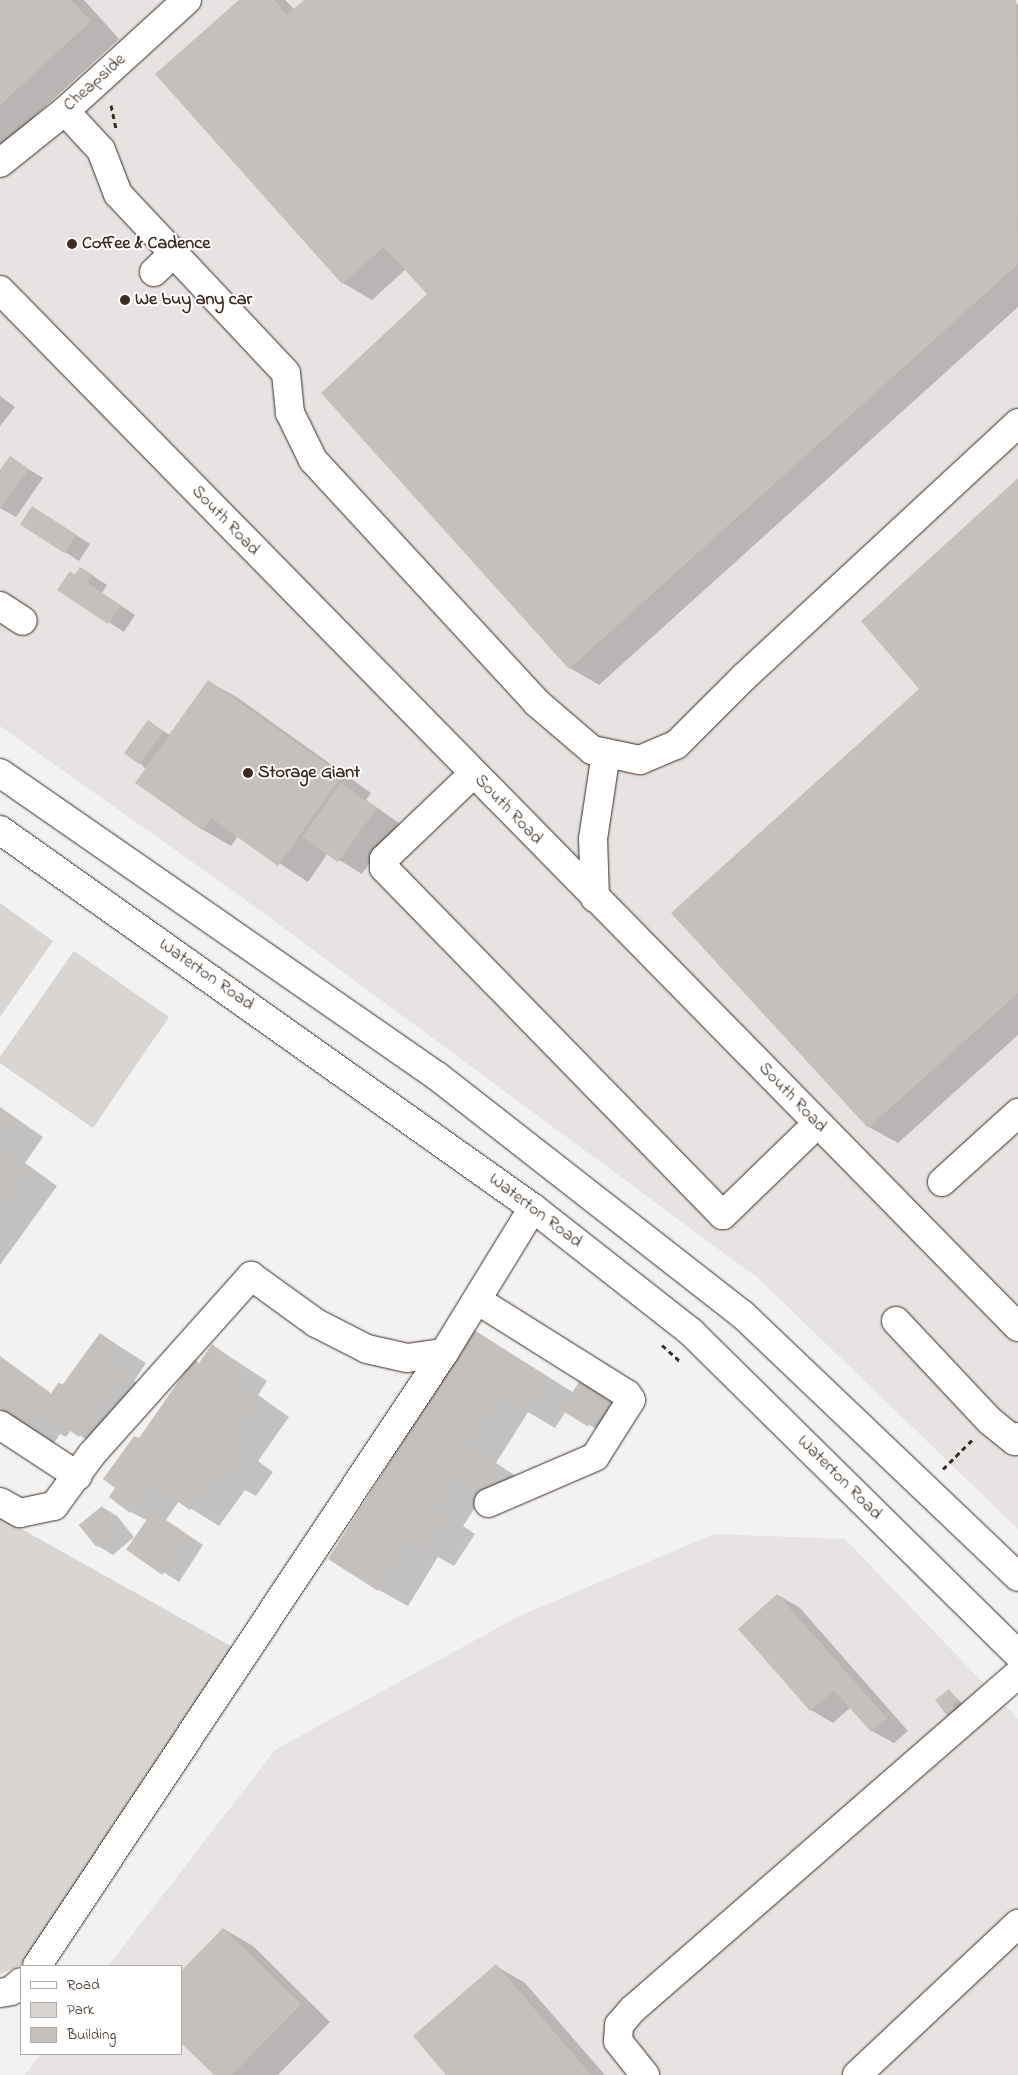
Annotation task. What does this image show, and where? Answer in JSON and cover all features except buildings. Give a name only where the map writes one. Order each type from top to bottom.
[{"type":"main road","name":"Cheapside","points":[[0,163],[65,111],[187,0]]},
{"type":"main road","points":[[65,111],[101,150],[118,194],[286,373],[290,413],[314,460],[536,702],[592,750],[640,760],[676,745],[751,670],[1018,423]]},
{"type":"main road","points":[[154,272],[174,253]]},
{"type":"main road","name":"South Road","points":[[0,290],[473,774],[1018,1327]]},
{"type":"main road","points":[[0,606],[23,622]]},
{"type":"main road","points":[[595,898],[593,839],[606,753]]},
{"type":"main road","points":[[0,773],[437,1076],[742,1314],[1018,1577]]},
{"type":"main road","points":[[473,774],[384,859],[384,868],[723,1215],[817,1124]]},
{"type":"main road","name":"Waterton Road","points":[[0,830],[533,1208],[691,1332],[1018,1655]]},
{"type":"main road","points":[[942,1182],[1018,1113]]},
{"type":"main road","points":[[38,1965],[444,1353],[533,1208]]},
{"type":"main road","points":[[0,1502],[20,1513],[54,1506],[78,1476],[92,1454],[252,1276],[316,1323],[366,1349],[407,1358],[444,1353]]},
{"type":"main road","points":[[477,1300],[626,1394],[631,1400],[595,1457],[488,1503]]},
{"type":"main road","points":[[896,1321],[990,1422],[1015,1441],[1018,1437]]},
{"type":"main road","points":[[0,1425],[78,1476]]},
{"type":"main road","points":[[645,2075],[618,2041],[619,2025],[632,2010],[1018,1674]]},
{"type":"main road","points":[[857,2075],[1018,1924]]},
{"type":"main road","points":[[0,1993],[11,1991],[20,1983]]},
{"type":"path","points":[[939,1473],[990,1422]]},
{"type":"shaded area","points":[[0,0],[1018,0],[1018,1529],[759,1279],[236,893],[0,726]]},
{"type":"shaded area","points":[[714,1534],[845,1539],[1018,1719],[1018,2075],[25,2075],[39,2055],[182,2055],[182,1965],[109,1965],[275,1750],[519,1616]]},
{"type":"green space","points":[[0,903],[53,941],[0,1017]]},
{"type":"green space","points":[[74,951],[169,1017],[93,1128],[0,1063],[0,1057]]},
{"type":"green space","points":[[0,1517],[236,1649],[26,1963],[0,1974]]},
{"type":"place","name":"Coffee & Cadence","points":[[72,244]]},
{"type":"place","name":"We buy any car","points":[[125,300]]},
{"type":"place","name":"Storage Giant","points":[[248,773]]}]
